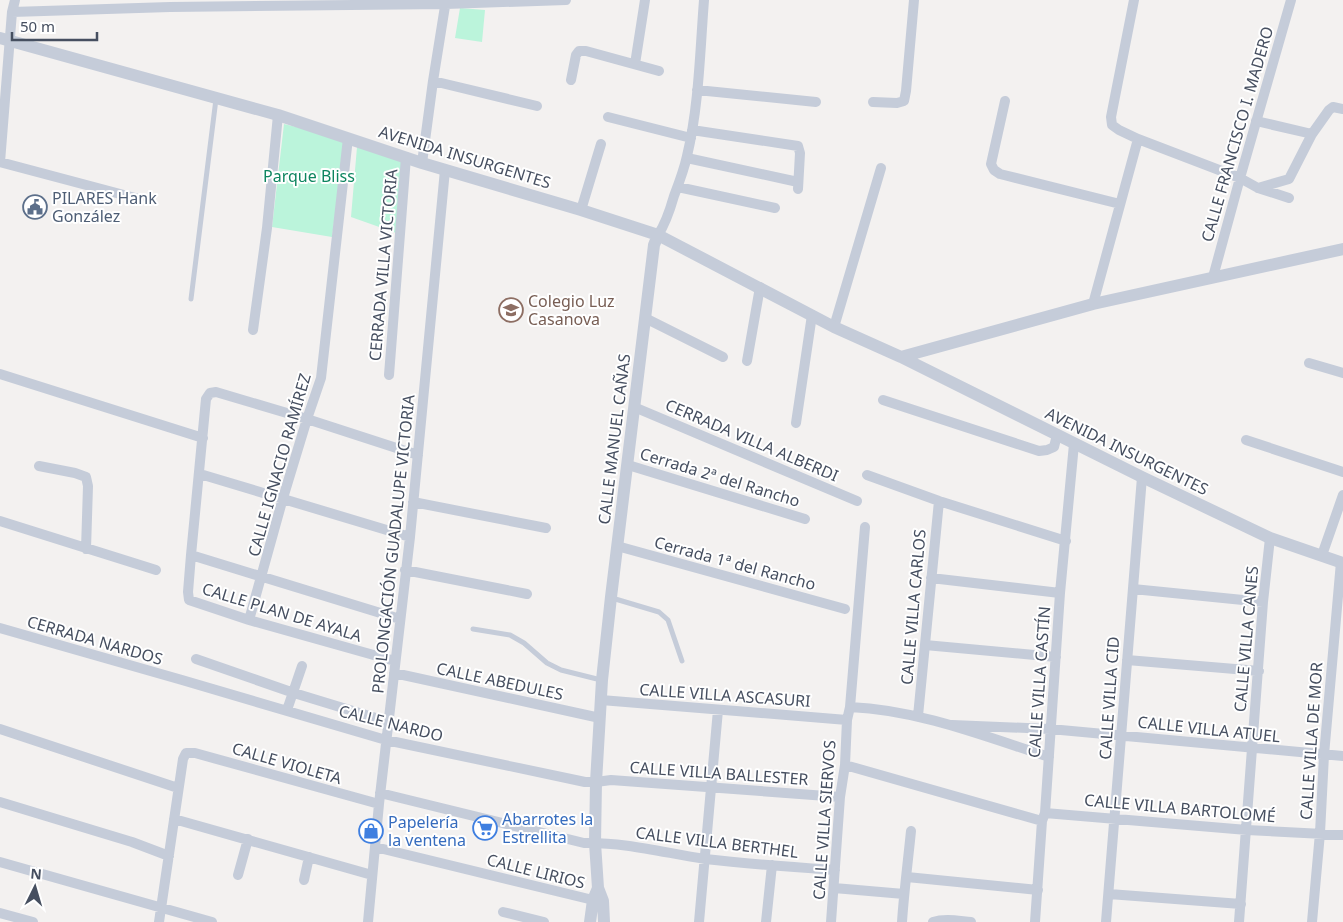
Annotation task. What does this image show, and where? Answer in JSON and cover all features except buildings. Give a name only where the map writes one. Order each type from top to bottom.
[{"type":"street","points":[[15,0],[5,39],[0,162],[139,199]]},
{"type":"street","points":[[12,12],[170,3],[566,0]]},
{"type":"street","points":[[635,64],[645,0]]},
{"type":"street","name":"CALLE MANUEL CAÑAS","points":[[604,922],[598,897],[595,843],[596,782],[602,680],[611,597],[654,245],[678,188],[692,134],[704,0]]},
{"type":"street","points":[[873,102],[897,104],[904,101],[914,0]]},
{"type":"street","points":[[1134,0],[1112,125],[1138,139],[1240,178],[1258,188],[1289,198]]},
{"type":"street","name":"CALLE FRANCISCO I. MADERO","points":[[1213,277],[1291,0]]},
{"type":"street","points":[[422,163],[446,2]]},
{"type":"street","name":"AVENIDA INSURGENTES","points":[[5,39],[278,115],[422,163],[658,235],[834,327],[901,357],[1142,477],[1270,538],[1342,562]]},
{"type":"street","points":[[571,80],[576,55],[579,51],[586,51],[659,71]]},
{"type":"street","points":[[433,81],[537,106]]},
{"type":"street","points":[[697,90],[816,102]]},
{"type":"street","points":[[1005,101],[991,164],[994,170],[1000,174],[1120,204]]},
{"type":"street","points":[[1258,188],[1289,179],[1312,134],[1329,110],[1333,107],[1343,109]]},
{"type":"street","points":[[254,330],[267,228],[278,115]]},
{"type":"street","points":[[608,117],[692,134],[798,146],[800,152],[798,185],[687,158]]},
{"type":"street","points":[[1256,121],[1312,134]]},
{"type":"street","name":"CALLE IGNACIO RAMÍREZ","points":[[249,620],[283,498],[321,378],[348,138]]},
{"type":"street","points":[[1093,304],[1138,139]]},
{"type":"street","points":[[581,210],[601,144]]},
{"type":"street","name":"CERRADA VILLA VICTORIA","points":[[389,375],[406,157]]},
{"type":"street","points":[[834,327],[881,168]]},
{"type":"street","name":"PROLONGACIÓN GUADALUPE VICTORIA","points":[[368,922],[386,740],[410,536],[445,170]]},
{"type":"street","points":[[678,188],[775,208]]},
{"type":"street","points":[[901,357],[1093,304],[1343,249]]},
{"type":"street","points":[[748,361],[760,288]]},
{"type":"street","points":[[796,423],[812,315]]},
{"type":"street","points":[[645,318],[723,358]]},
{"type":"street","points":[[1309,363],[1343,373]]},
{"type":"street","points":[[0,374],[203,438]]},
{"type":"street","points":[[400,619],[191,555],[206,399],[210,392],[216,392],[418,455]]},
{"type":"street","points":[[883,400],[1039,451],[1048,450],[1054,446],[1057,435]]},
{"type":"street","name":"CERRADA VILLA ALBERDI","points":[[634,407],[857,501]]},
{"type":"street","points":[[1246,440],[1343,472]]},
{"type":"street","name":"CALLE VILLA CASTÍN","points":[[1035,922],[1060,593],[1074,444]]},
{"type":"street","name":"Cerrada 2ª del Rancho","points":[[628,464],[805,519]]},
{"type":"street","points":[[39,466],[86,477],[88,486],[86,549]]},
{"type":"street","points":[[200,474],[410,536]]},
{"type":"street","points":[[867,475],[939,501],[1066,540]]},
{"type":"street","name":"CALLE VILLA CID","points":[[1106,922],[1142,477]]},
{"type":"street","points":[[1322,556],[1343,495]]},
{"type":"street","name":"CALLE VILLA CARLOS","points":[[918,716],[939,501]]},
{"type":"street","points":[[413,502],[546,528]]},
{"type":"street","points":[[0,522],[156,570]]},
{"type":"street","name":"CALLE VILLA SIERVOS","points":[[831,922],[840,797],[845,766],[847,720],[850,707],[866,527]]},
{"type":"street","name":"CALLE VILLA CANES","points":[[1239,922],[1263,602],[1270,538]]},
{"type":"street","name":"Cerrada 1ª del Rancho","points":[[617,546],[845,609]]},
{"type":"street","name":"CALLE PLAN DE AYALA","points":[[191,555],[189,600],[249,620],[395,661]]},
{"type":"street","name":"CALLE VILLA DE MOR","points":[[1313,922],[1324,755],[1342,562]]},
{"type":"street","points":[[406,570],[527,594]]},
{"type":"street","points":[[931,578],[1060,593]]},
{"type":"street","points":[[1133,589],[1263,602]]},
{"type":"street","name":"CERRADA NARDOS","points":[[0,628],[182,680]]},
{"type":"street","points":[[925,645],[1056,657]]},
{"type":"street","points":[[196,659],[294,693],[389,722]]},
{"type":"street","points":[[1127,660],[1259,671]]},
{"type":"street","points":[[287,710],[302,666]]},
{"type":"street","name":"CALLE ABEDULES","points":[[394,673],[600,718]]},
{"type":"street","name":"CALLE NARDO","points":[[182,680],[386,740],[585,782],[596,782]]},
{"type":"street","name":"CALLE VILLA ASCASURI","points":[[601,700],[847,720]]},
{"type":"street","points":[[850,707],[875,708],[918,716],[952,725],[1049,757]]},
{"type":"street","points":[[699,922],[718,710]]},
{"type":"street","name":"CALLE VILLA ATUEL","points":[[952,725],[1050,729],[1343,756]]},
{"type":"street","points":[[0,729],[178,788],[158,922]]},
{"type":"street","name":"CALLE VIOLETA","points":[[178,788],[183,759],[186,753],[195,753],[380,798],[584,843],[595,843]]},
{"type":"street","name":"CALLE VILLA BARTOLOMÉ","points":[[845,766],[1044,817],[1115,818],[1247,830],[1343,835]]},
{"type":"street","name":"CALLE VILLA BALLESTER","points":[[596,782],[612,780],[710,786],[840,797]]},
{"type":"street","points":[[0,802],[132,842],[169,856]]},
{"type":"street","points":[[174,819],[372,875]]},
{"type":"street","points":[[902,922],[911,831]]},
{"type":"street","points":[[238,875],[248,839]]},
{"type":"street","name":"CALLE VILLA BERTHEL","points":[[595,843],[706,859],[835,870]]},
{"type":"street","name":"CALLE LIRIOS","points":[[375,847],[598,897]]},
{"type":"street","points":[[304,880],[309,857]]},
{"type":"street","points":[[0,862],[212,922]]},
{"type":"street","points":[[766,922],[772,865]]},
{"type":"street","points":[[907,877],[1038,890]]},
{"type":"street","points":[[834,888],[904,894]]},
{"type":"street","points":[[1108,894],[1241,904]]},
{"type":"street","name":"CALLE MANUEL CAÑAS","points":[[590,922],[598,897]]},
{"type":"street","points":[[503,912],[544,922]]},
{"type":"street","points":[[0,913],[33,922]]},
{"type":"street","points":[[933,922],[947,920],[971,922]]},
{"type":"lane","points":[[191,299],[216,98]]},
{"type":"lane","points":[[611,597],[659,612],[664,616],[668,620],[682,662]]},
{"type":"lane","points":[[473,629],[510,635],[524,642],[547,663],[561,670],[602,680]]},
{"type":"green space","points":[[460,8],[485,10],[482,42],[455,38]]},
{"type":"green space","name":"Parque Bliss","points":[[284,124],[345,139],[332,237],[272,227]]},
{"type":"green space","points":[[357,147],[408,161],[399,234],[351,217]]},
{"type":"place","name":"PILARES Hank González","points":[[35,207]]},
{"type":"place","name":"Colegio Luz Casanova","points":[[511,310]]},
{"type":"place","name":"Abarrotes la Estrellita","points":[[485,828]]},
{"type":"place","name":"Papelería la ventena","points":[[371,831]]}]
